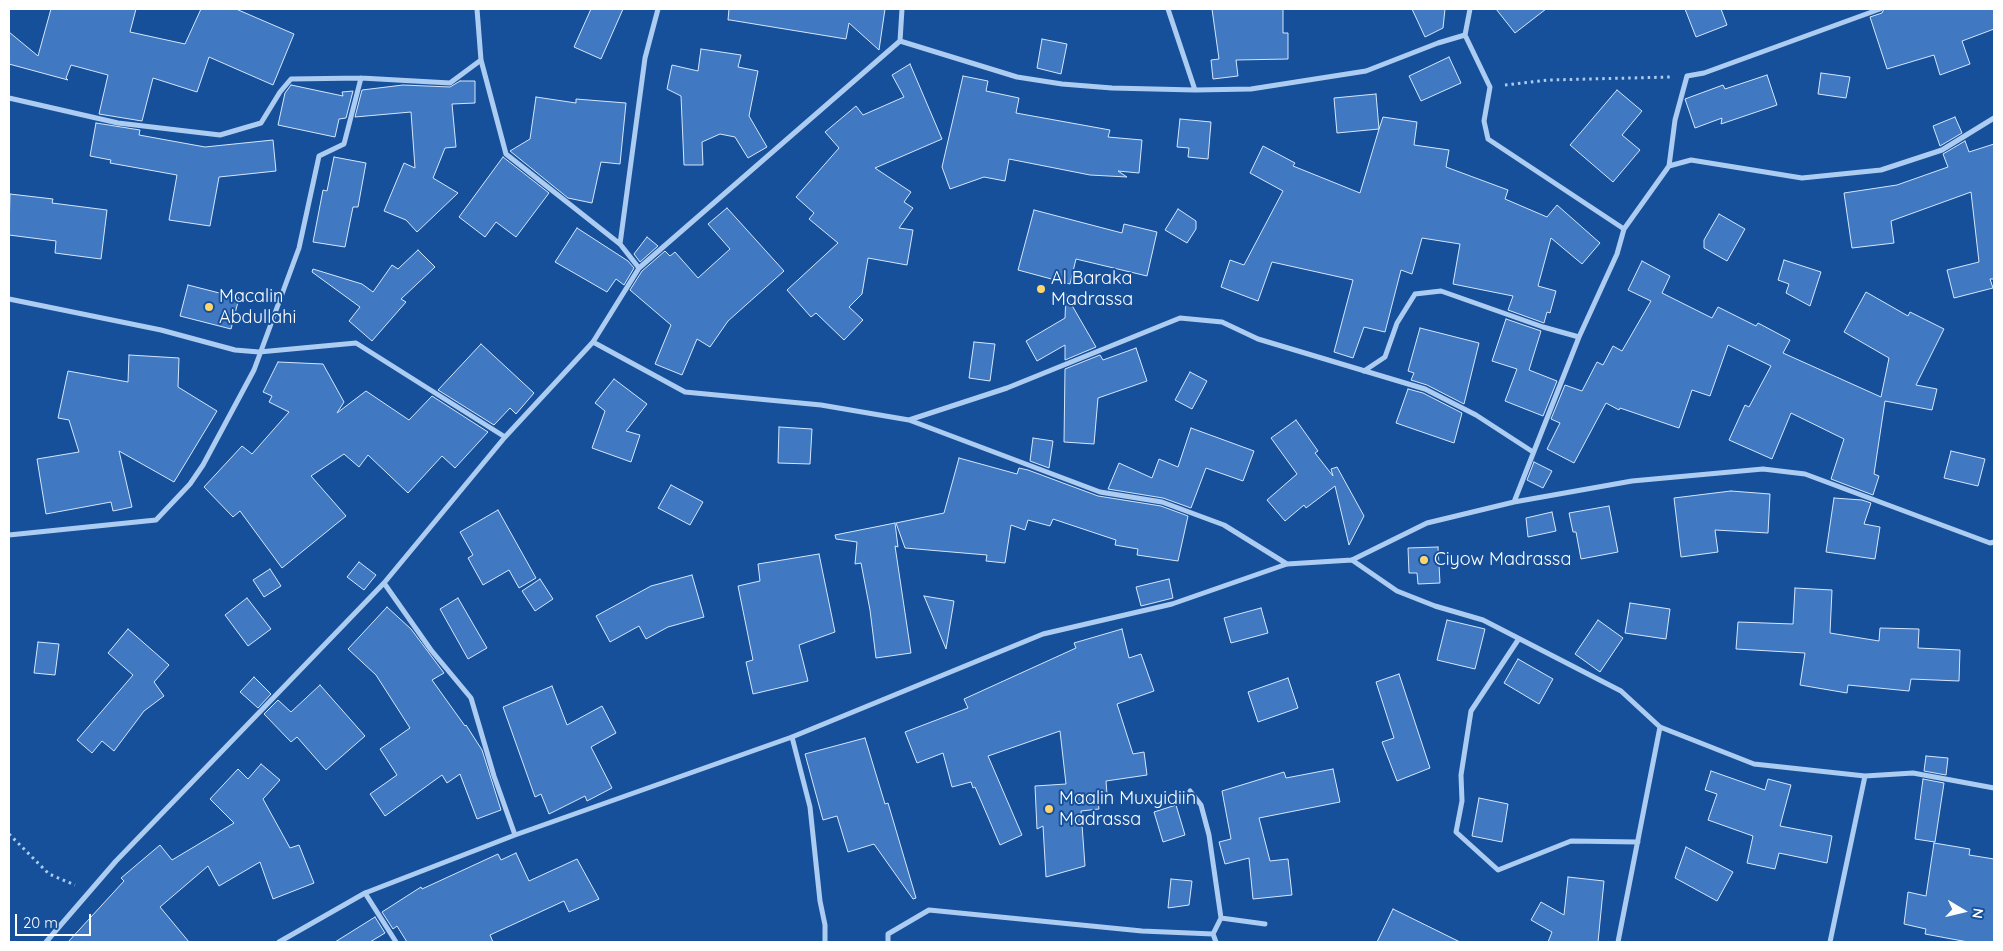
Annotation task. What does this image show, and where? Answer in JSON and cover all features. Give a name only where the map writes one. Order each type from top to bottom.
[{"type":"street","points":[[477,9],[481,60],[506,154],[620,244],[639,268]]},
{"type":"street","points":[[620,244],[645,58],[658,9]]},
{"type":"street","points":[[46,942],[89,891],[384,582],[505,437],[594,342],[639,268],[900,41],[902,9]]},
{"type":"street","points":[[1168,9],[1194,90]]},
{"type":"street","points":[[1470,9],[1465,35],[1490,87],[1484,121],[1488,139],[1624,229]]},
{"type":"street","points":[[1514,502],[1579,337],[1617,254],[1624,229],[1669,166],[1675,120],[1687,76],[1704,73],[1880,9]]},
{"type":"street","points":[[900,41],[1026,78],[1112,88],[1194,90],[1251,89],[1366,71],[1438,43],[1465,35]]},
{"type":"street","points":[[9,98],[118,123],[220,134],[261,122],[280,92],[291,79],[361,78],[450,83],[481,60]]},
{"type":"street","points":[[9,536],[156,520],[173,504],[203,464],[253,373],[299,248],[319,156],[344,144],[361,78]]},
{"type":"street","points":[[1669,166],[1690,160],[1802,178],[1881,170],[1942,150],[1994,118]]},
{"type":"street","points":[[1364,371],[1384,357],[1397,324],[1415,294],[1441,290],[1543,327],[1579,337]]},
{"type":"street","points":[[9,299],[161,330],[235,350],[260,352],[356,343],[505,437]]},
{"type":"street","points":[[909,420],[1007,388],[1180,318],[1222,322],[1258,339],[1425,388],[1476,415],[1533,452]]},
{"type":"street","points":[[594,342],[685,392],[821,405],[909,420],[1100,492],[1162,502],[1224,525],[1287,564]]},
{"type":"street","points":[[279,942],[365,893],[514,835],[792,737],[1043,634],[1172,604],[1287,564],[1352,560],[1427,523],[1514,502],[1632,481],[1763,469],[1805,474],[1981,540],[1994,542]]},
{"type":"street","points":[[1352,560],[1397,591],[1435,606],[1483,620],[1518,640],[1571,664],[1620,691],[1660,727],[1754,764],[1865,776],[1913,773],[1994,788]]},
{"type":"street","points":[[384,582],[431,650],[471,698],[514,835]]},
{"type":"street","points":[[1518,640],[1471,711],[1461,774],[1462,801],[1456,832],[1498,870],[1571,840],[1638,842]]},
{"type":"street","points":[[1618,942],[1638,842],[1643,804],[1660,727]]},
{"type":"street","points":[[792,737],[810,807],[820,901],[825,925],[825,942]]},
{"type":"street","points":[[1830,942],[1865,776]]},
{"type":"street","points":[[1190,791],[1201,805],[1209,835],[1221,918],[1213,934],[1216,942]]},
{"type":"street","points":[[365,893],[396,942]]},
{"type":"street","points":[[888,942],[888,934],[929,910],[1142,931],[1213,934]]},
{"type":"street","points":[[1221,918],[1265,924]]},
{"type":"path","points":[[1490,87],[1548,80],[1643,80],[1687,76]]},
{"type":"path","points":[[9,834],[49,874],[89,891]]},
{"type":"building","points":[[51,9],[136,9],[130,32],[185,44],[201,9],[236,9],[294,34],[273,85],[209,57],[197,92],[153,78],[142,121],[99,114],[108,75],[71,65],[66,78],[68,80],[9,64],[9,32],[38,56]]},
{"type":"building","points":[[591,9],[623,9],[601,59],[574,47]]},
{"type":"building","points":[[729,9],[885,9],[879,50],[849,23],[846,39],[728,20]]},
{"type":"building","points":[[1212,9],[1283,9],[1283,33],[1288,33],[1288,59],[1236,60],[1238,76],[1213,79],[1211,60],[1219,59]]},
{"type":"building","points":[[1412,9],[1445,9],[1443,28],[1425,37]]},
{"type":"building","points":[[1496,9],[1546,9],[1515,33]]},
{"type":"building","points":[[1685,9],[1721,9],[1727,25],[1696,37]]},
{"type":"building","points":[[1884,9],[1994,9],[1994,29],[1962,41],[1970,64],[1940,75],[1934,55],[1887,69],[1870,17],[1882,13]]},
{"type":"building","points":[[1042,39],[1067,44],[1061,74],[1037,68]]},
{"type":"building","points":[[701,49],[741,55],[738,67],[758,71],[749,116],[767,147],[748,158],[735,137],[720,134],[702,142],[703,165],[684,165],[681,96],[667,89],[672,65],[698,71]]},
{"type":"building","points":[[1449,57],[1461,83],[1421,101],[1409,76]]},
{"type":"building","points":[[910,64],[942,139],[875,168],[911,192],[904,202],[913,208],[899,228],[913,230],[907,265],[868,258],[862,294],[849,307],[863,320],[844,340],[816,313],[811,317],[787,290],[838,243],[809,219],[814,213],[796,197],[839,148],[825,132],[856,106],[863,115],[904,97],[892,75]]},
{"type":"building","points":[[1821,73],[1850,77],[1846,98],[1818,94]]},
{"type":"building","points":[[1767,75],[1777,105],[1721,124],[1722,118],[1695,128],[1685,99],[1723,85],[1725,89]]},
{"type":"building","points":[[963,76],[988,81],[986,91],[1019,98],[1016,113],[1110,130],[1108,137],[1142,140],[1139,173],[1118,171],[1127,177],[1090,175],[1009,159],[1005,181],[984,177],[950,189],[942,167]]},
{"type":"building","points":[[460,81],[475,81],[475,103],[452,104],[456,147],[445,148],[433,178],[458,193],[417,232],[406,220],[384,211],[404,163],[415,168],[411,112],[355,117],[362,90],[403,85],[450,87]]},
{"type":"building","points":[[291,85],[343,96],[342,92],[353,91],[346,118],[339,119],[335,137],[278,125],[285,93]]},
{"type":"building","points":[[1617,90],[1642,111],[1622,135],[1640,150],[1613,182],[1570,145]]},
{"type":"building","points":[[1376,94],[1379,129],[1337,133],[1334,98]]},
{"type":"building","points":[[536,97],[576,103],[576,99],[626,103],[620,164],[601,162],[592,203],[568,198],[510,151],[530,139]]},
{"type":"building","points":[[1383,117],[1417,122],[1414,145],[1449,150],[1446,167],[1508,190],[1505,199],[1547,217],[1557,205],[1600,243],[1582,264],[1551,238],[1538,286],[1556,291],[1550,313],[1547,312],[1544,323],[1508,310],[1513,296],[1453,284],[1460,244],[1422,238],[1412,274],[1401,270],[1385,332],[1364,327],[1353,358],[1334,352],[1353,280],[1272,262],[1258,301],[1221,287],[1230,260],[1244,265],[1283,191],[1250,173],[1263,146],[1295,163],[1293,166],[1360,193]]},
{"type":"building","points":[[1955,117],[1962,133],[1940,146],[1933,126]]},
{"type":"building","points":[[1180,119],[1211,122],[1208,159],[1188,157],[1189,148],[1177,147]]},
{"type":"building","points":[[96,123],[140,130],[139,135],[205,147],[273,140],[276,171],[219,177],[210,226],[169,220],[177,175],[110,163],[111,160],[90,156]]},
{"type":"building","points":[[1965,141],[1969,152],[1994,144],[1994,279],[1990,279],[1993,288],[1954,298],[1947,270],[1979,262],[1971,192],[1891,221],[1894,243],[1852,248],[1844,193],[1897,185],[1948,167],[1943,154]]},
{"type":"building","points":[[334,157],[366,163],[358,207],[353,207],[345,247],[313,242],[323,190],[327,191]]},
{"type":"building","points":[[503,157],[549,193],[516,237],[496,222],[485,237],[459,217]]},
{"type":"building","points":[[10,194],[53,199],[52,203],[107,210],[101,259],[55,253],[56,241],[9,235]]},
{"type":"building","points":[[727,208],[784,271],[728,321],[710,347],[697,339],[682,375],[655,364],[671,325],[630,290],[642,271],[665,251],[670,256],[675,252],[698,278],[730,249],[708,224]]},
{"type":"building","points":[[1178,209],[1196,221],[1196,229],[1187,243],[1165,230]]},
{"type":"building","points":[[1034,210],[1122,233],[1124,224],[1157,232],[1147,276],[1076,259],[1070,284],[1018,270]]},
{"type":"building","points":[[1719,214],[1745,229],[1727,261],[1704,248],[1704,240]]},
{"type":"building","points":[[577,228],[628,261],[634,268],[624,285],[616,279],[607,292],[555,262]]},
{"type":"building","points":[[647,237],[658,246],[640,262],[634,254]]},
{"type":"building","points":[[418,250],[435,267],[401,299],[406,302],[372,341],[349,321],[360,307],[312,272],[313,269],[362,284],[373,292],[392,265],[398,269]]},
{"type":"building","points":[[1784,260],[1821,272],[1810,306],[1786,293],[1789,284],[1778,280]]},
{"type":"building","points":[[1642,261],[1670,276],[1662,293],[1712,318],[1718,307],[1756,326],[1758,323],[1790,340],[1783,353],[1881,397],[1889,358],[1844,332],[1866,292],[1908,316],[1910,312],[1944,329],[1916,385],[1937,389],[1932,410],[1885,401],[1874,474],[1879,476],[1873,495],[1831,479],[1844,439],[1791,413],[1772,459],[1729,440],[1745,405],[1749,407],[1771,366],[1728,345],[1710,396],[1692,390],[1679,428],[1620,408],[1619,410],[1606,403],[1574,463],[1547,449],[1560,423],[1551,419],[1565,385],[1582,391],[1597,362],[1603,365],[1613,346],[1622,351],[1651,301],[1628,290]]},
{"type":"building","name":"Macalin Abdullahi","points":[[188,285],[239,298],[231,329],[180,316]]},
{"type":"building","points":[[1066,295],[1096,347],[1065,360],[1065,345],[1037,361],[1026,341],[1065,318]]},
{"type":"building","points":[[1506,319],[1541,331],[1529,370],[1557,381],[1543,416],[1505,401],[1517,369],[1492,361]]},
{"type":"building","points":[[1420,328],[1479,343],[1464,404],[1427,385],[1411,380],[1414,373],[1408,371]]},
{"type":"building","points":[[974,342],[995,344],[990,381],[969,378]]},
{"type":"building","points":[[481,344],[534,393],[516,414],[510,408],[494,425],[438,390]]},
{"type":"building","points":[[1136,348],[1147,381],[1098,398],[1094,444],[1064,442],[1065,369],[1100,355],[1103,360]]},
{"type":"building","points":[[129,355],[179,358],[178,387],[217,411],[174,482],[119,451],[132,507],[113,511],[111,502],[46,514],[37,459],[79,452],[69,420],[58,418],[68,371],[128,382]]},
{"type":"building","points":[[278,362],[323,364],[344,402],[337,413],[366,391],[409,420],[432,396],[488,432],[455,468],[442,456],[408,493],[368,455],[359,467],[344,454],[311,476],[346,516],[282,568],[240,511],[233,517],[204,487],[242,446],[252,454],[289,412],[269,402],[272,396],[263,392]]},
{"type":"building","points":[[1190,372],[1207,381],[1192,409],[1175,400]]},
{"type":"building","points":[[614,379],[647,404],[626,431],[640,435],[631,462],[592,448],[605,411],[595,403]]},
{"type":"building","points":[[1408,389],[1423,393],[1462,413],[1454,443],[1396,423]]},
{"type":"building","points":[[1296,420],[1318,451],[1315,453],[1333,476],[1331,469],[1337,467],[1364,516],[1349,545],[1335,486],[1306,508],[1304,505],[1285,521],[1267,500],[1297,474],[1271,438]]},
{"type":"building","points":[[779,427],[812,429],[810,464],[778,463]]},
{"type":"building","points":[[1191,428],[1254,451],[1243,481],[1206,468],[1191,508],[1163,498],[1108,489],[1119,463],[1152,478],[1159,459],[1178,467]]},
{"type":"building","points":[[1033,438],[1053,441],[1049,468],[1030,461]]},
{"type":"building","points":[[1951,451],[1985,459],[1978,486],[1944,478]]},
{"type":"building","points":[[959,458],[1017,474],[1019,468],[1028,470],[1098,496],[1161,506],[1188,516],[1178,561],[1137,555],[1138,549],[1115,545],[1116,540],[1053,519],[1050,526],[1028,520],[1025,530],[1011,525],[1005,563],[986,561],[987,555],[905,548],[896,523],[944,513]]},
{"type":"building","points":[[1534,462],[1552,471],[1543,488],[1527,480]]},
{"type":"building","points":[[671,485],[703,502],[690,525],[658,508]]},
{"type":"building","points":[[1731,491],[1770,494],[1768,533],[1715,530],[1718,552],[1681,557],[1674,498]]},
{"type":"building","points":[[1834,498],[1862,500],[1871,503],[1864,524],[1880,527],[1875,559],[1826,552]]},
{"type":"building","points":[[1609,506],[1618,552],[1581,559],[1576,532],[1573,532],[1569,513]]},
{"type":"building","points":[[498,510],[536,578],[519,588],[509,570],[483,585],[468,558],[473,555],[460,532]]},
{"type":"building","points":[[1552,512],[1556,531],[1528,537],[1526,518]]},
{"type":"building","points":[[895,523],[898,547],[895,546],[911,653],[876,658],[870,610],[861,563],[855,564],[857,542],[836,539],[835,535]]},
{"type":"building","name":"Ciyow Madrassa","points":[[1438,547],[1440,583],[1418,584],[1417,573],[1409,573],[1408,548]]},
{"type":"building","points":[[819,554],[835,632],[799,645],[808,681],[753,694],[746,662],[753,660],[738,586],[760,581],[758,564]]},
{"type":"building","points":[[359,562],[376,575],[364,590],[347,577]]},
{"type":"building","points":[[270,569],[281,586],[264,597],[253,580]]},
{"type":"building","points":[[692,575],[704,617],[668,627],[646,639],[639,626],[610,642],[596,616],[651,586]]},
{"type":"building","points":[[540,579],[553,599],[535,611],[522,591]]},
{"type":"building","points":[[1169,579],[1173,598],[1141,606],[1136,587]]},
{"type":"building","points":[[1795,588],[1832,590],[1830,633],[1879,641],[1880,628],[1919,629],[1918,648],[1960,650],[1959,681],[1911,679],[1909,691],[1848,685],[1847,693],[1800,685],[1805,653],[1736,649],[1738,622],[1793,624]]},
{"type":"building","points":[[924,596],[954,601],[946,649]]},
{"type":"building","points":[[247,598],[271,629],[248,646],[225,615]]},
{"type":"building","points":[[458,598],[487,648],[468,659],[440,609]]},
{"type":"building","points":[[1630,603],[1670,609],[1666,639],[1625,633]]},
{"type":"building","points":[[387,607],[411,629],[444,673],[432,680],[466,725],[482,750],[501,810],[477,819],[460,774],[447,783],[442,775],[385,816],[370,794],[397,775],[380,749],[410,728],[376,675],[348,649]]},
{"type":"building","points":[[1261,608],[1268,633],[1231,643],[1224,618]]},
{"type":"building","points":[[1447,620],[1485,629],[1475,669],[1437,660]]},
{"type":"building","points":[[1598,620],[1623,638],[1600,672],[1575,654]]},
{"type":"building","points":[[128,629],[169,665],[154,682],[164,696],[144,711],[114,751],[102,741],[92,753],[77,740],[133,675],[108,653]]},
{"type":"building","points":[[1122,629],[1129,658],[1141,654],[1154,691],[1117,704],[1133,754],[1144,752],[1147,775],[1106,781],[1107,794],[1097,795],[1099,809],[1081,811],[1085,866],[1046,877],[1043,826],[1037,829],[1035,786],[1066,784],[1060,731],[988,756],[1022,835],[1000,845],[975,787],[973,788],[971,782],[952,787],[943,753],[917,763],[905,732],[968,708],[964,699],[1076,648],[1074,643]]},
{"type":"building","points":[[38,642],[59,644],[55,675],[34,673]]},
{"type":"building","points":[[1518,659],[1553,679],[1539,704],[1504,683]]},
{"type":"building","points":[[1399,674],[1430,768],[1397,781],[1382,742],[1394,738],[1376,682]]},
{"type":"building","points":[[254,677],[271,694],[258,708],[240,692]]},
{"type":"building","points":[[1288,678],[1298,708],[1258,722],[1248,692]]},
{"type":"building","points":[[320,685],[365,736],[326,770],[297,737],[291,742],[264,714],[278,700],[291,712]]},
{"type":"building","points":[[552,686],[567,725],[602,706],[616,733],[591,747],[612,788],[587,801],[585,796],[549,814],[541,794],[535,797],[503,707]]},
{"type":"building","points":[[865,738],[885,804],[888,803],[916,898],[913,899],[874,844],[848,852],[837,816],[823,820],[805,754]]},
{"type":"building","points":[[1926,756],[1948,758],[1946,775],[1924,771]]},
{"type":"building","points":[[261,764],[280,780],[263,799],[290,848],[299,845],[314,883],[273,899],[260,862],[219,886],[208,866],[160,907],[189,942],[68,942],[124,881],[121,878],[160,845],[172,860],[234,823],[210,799],[238,769],[248,779]]},
{"type":"building","points":[[1333,769],[1340,802],[1259,818],[1270,861],[1288,859],[1292,895],[1253,899],[1249,858],[1225,864],[1219,842],[1231,839],[1222,791],[1284,772],[1286,778]]},
{"type":"building","points":[[1711,771],[1765,790],[1768,779],[1791,785],[1780,826],[1832,836],[1827,863],[1779,853],[1775,869],[1747,863],[1753,836],[1708,820],[1717,794],[1705,790]]},
{"type":"building","points":[[1923,779],[1944,783],[1935,842],[1915,839]]},
{"type":"building","points":[[1479,798],[1508,804],[1502,842],[1472,836]]},
{"type":"building","points":[[1176,805],[1185,835],[1163,842],[1154,812]]},
{"type":"building","points":[[1934,843],[1970,849],[1969,855],[1994,859],[1994,942],[1968,942],[1925,934],[1926,929],[1904,924],[1908,892],[1926,896]]},
{"type":"building","points":[[1686,847],[1733,872],[1717,901],[1675,878]]},
{"type":"building","points":[[516,853],[529,881],[577,859],[599,899],[569,912],[564,901],[490,935],[493,942],[407,942],[397,926],[393,929],[382,912],[421,887],[422,889],[498,854],[501,860]]},
{"type":"building","points":[[1568,877],[1604,881],[1598,942],[1548,942],[1552,932],[1531,920],[1541,902],[1564,915]]},
{"type":"building","points":[[1171,879],[1192,881],[1189,905],[1168,908]]},
{"type":"building","points":[[1393,909],[1460,942],[1377,942]]},
{"type":"building","points":[[375,917],[385,933],[370,942],[335,942]]},
{"type":"place","name":"Al Baraka Madrassa","points":[[1041,289]]},
{"type":"place","name":"Macalin Abdullahi","points":[[209,307]]},
{"type":"place","name":"Ciyow Madrassa","points":[[1424,560]]},
{"type":"place","name":"Maalin Muxyidiin Madrassa","points":[[1049,809]]}]
